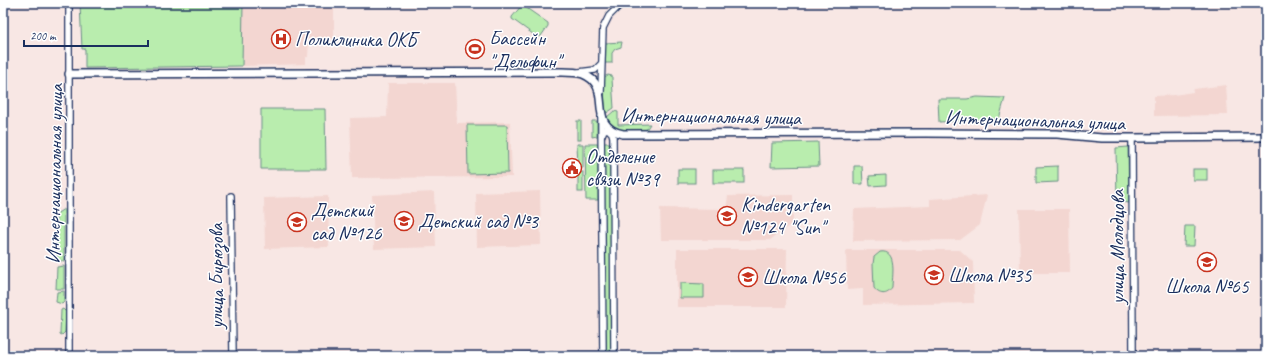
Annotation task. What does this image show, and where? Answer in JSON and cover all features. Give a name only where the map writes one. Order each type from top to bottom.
[{"type":"main road","name":"Интернациональная улица","points":[[69,74],[569,72],[584,74],[596,84],[601,97],[601,113],[605,124],[616,133],[623,134],[992,133],[1057,134],[1102,138],[1266,137]]},
{"type":"street","points":[[69,3],[69,74]]},
{"type":"street","points":[[601,97],[603,28],[609,16],[622,3]]},
{"type":"street","points":[[569,72],[592,71],[597,69],[601,64]]},
{"type":"street","name":"Интернациональная улица","points":[[69,74],[69,356]]},
{"type":"street","points":[[513,356],[604,355],[601,113]]},
{"type":"street","points":[[601,135],[605,129],[610,129],[613,137],[613,356]]},
{"type":"street","points":[[613,143],[616,137],[623,134]]},
{"type":"street","name":"улица Молодцова","points":[[1132,138],[1133,356]]},
{"type":"street","name":"улица Бирюзова","points":[[232,196],[233,356]]},
{"type":"shaded area","points":[[80,3],[334,3],[334,39],[309,40],[306,64],[85,68],[85,49],[82,49]]},
{"type":"shaded area","points":[[388,83],[455,83],[457,123],[510,122],[512,177],[352,178],[350,118],[387,117]]},
{"type":"shaded area","points":[[1226,85],[1228,115],[1154,116],[1154,96],[1174,95],[1193,92],[1194,89]]},
{"type":"shaded area","points":[[540,191],[541,245],[477,247],[476,193]]},
{"type":"shaded area","name":"Детский сад №3","points":[[434,192],[436,247],[374,249],[372,195]]},
{"type":"shaded area","name":"Kindergarten №124 \"Sun\"","points":[[793,195],[793,223],[770,240],[661,240],[660,208],[726,209],[728,196]]},
{"type":"shaded area","points":[[987,195],[980,225],[960,240],[853,241],[854,209],[930,206],[930,199]]},
{"type":"shaded area","name":"Детский сад №126","points":[[328,196],[329,247],[265,249],[264,198]]},
{"type":"shaded area","points":[[1019,209],[1069,209],[1070,273],[1020,273]]},
{"type":"shaded area","points":[[677,249],[787,249],[786,307],[677,307]]},
{"type":"shaded area","points":[[846,250],[960,250],[973,262],[974,303],[863,305],[863,289],[847,290]]},
{"type":"green space","points":[[80,3],[243,3],[242,66],[85,68],[85,49],[82,49]]},
{"type":"green space","points":[[522,5],[548,23],[548,26],[541,36],[537,37],[512,19]]},
{"type":"green space","points":[[622,42],[621,47],[615,49],[612,53],[612,63],[604,63],[605,43]]},
{"type":"green space","points":[[608,75],[612,76],[614,108],[605,114],[604,77]]},
{"type":"green space","points":[[977,97],[1005,98],[999,119],[939,122],[938,99],[967,99]]},
{"type":"green space","points":[[261,109],[325,109],[326,169],[261,169]]},
{"type":"green space","points":[[614,111],[618,112],[618,125],[650,124],[646,130],[629,131],[618,128],[610,122],[607,117]]},
{"type":"green space","points":[[577,121],[581,121],[581,140],[577,140]]},
{"type":"green space","points":[[592,121],[597,121],[597,136],[592,137]]},
{"type":"green space","points":[[467,125],[507,125],[508,173],[468,174]]},
{"type":"green space","points":[[818,142],[819,166],[771,167],[772,143]]},
{"type":"green space","points":[[603,143],[611,143],[612,355],[606,355]]},
{"type":"green space","points":[[577,144],[583,144],[583,168],[578,168]]},
{"type":"green space","points":[[585,144],[598,144],[598,200],[586,200]]},
{"type":"green space","points":[[1128,147],[1129,203],[1117,201],[1116,148]]},
{"type":"green space","points":[[854,166],[862,166],[863,184],[854,184]]},
{"type":"green space","points":[[1058,166],[1058,182],[1036,183],[1036,167]]},
{"type":"green space","points":[[678,169],[695,169],[695,183],[678,183]]},
{"type":"green space","points":[[1193,169],[1207,169],[1207,180],[1193,180]]},
{"type":"green space","points":[[713,170],[744,170],[744,183],[713,183]]},
{"type":"green space","points":[[578,172],[583,172],[583,192],[578,192]]},
{"type":"green space","points":[[886,175],[886,185],[870,186],[869,176]]},
{"type":"green space","points":[[64,209],[64,261],[57,261],[56,214]]},
{"type":"green space","points":[[1185,226],[1195,226],[1194,246],[1184,246]]},
{"type":"green space","points":[[1266,240],[1266,283],[1262,279],[1262,245]]},
{"type":"green space","points":[[880,252],[886,252],[889,255],[892,259],[893,265],[892,288],[890,291],[883,294],[874,288],[874,257]]},
{"type":"green space","points":[[64,266],[64,289],[56,289],[57,267]]},
{"type":"green space","points":[[680,283],[704,284],[704,298],[680,298]]},
{"type":"green space","points":[[64,291],[64,302],[62,304],[56,302],[57,292]]},
{"type":"green space","points":[[63,309],[66,312],[65,332],[62,335],[60,334],[61,310]]},
{"type":"place","name":"Поликлиника ОКБ","points":[[281,39]]},
{"type":"place","name":"Бассейн \"Дельфин\"","points":[[475,49]]},
{"type":"place","name":"Отделение связи №39","points":[[572,168]]},
{"type":"place","name":"Kindergarten №124 \"Sun\"","points":[[727,216]]},
{"type":"place","name":"Детский сад №3","points":[[404,221]]},
{"type":"place","name":"Детский сад №126","points":[[297,222]]},
{"type":"place","name":"Школа №65","points":[[1207,262]]},
{"type":"place","name":"Школа №35","points":[[934,275]]},
{"type":"place","name":"Школа №56","points":[[748,277]]}]
